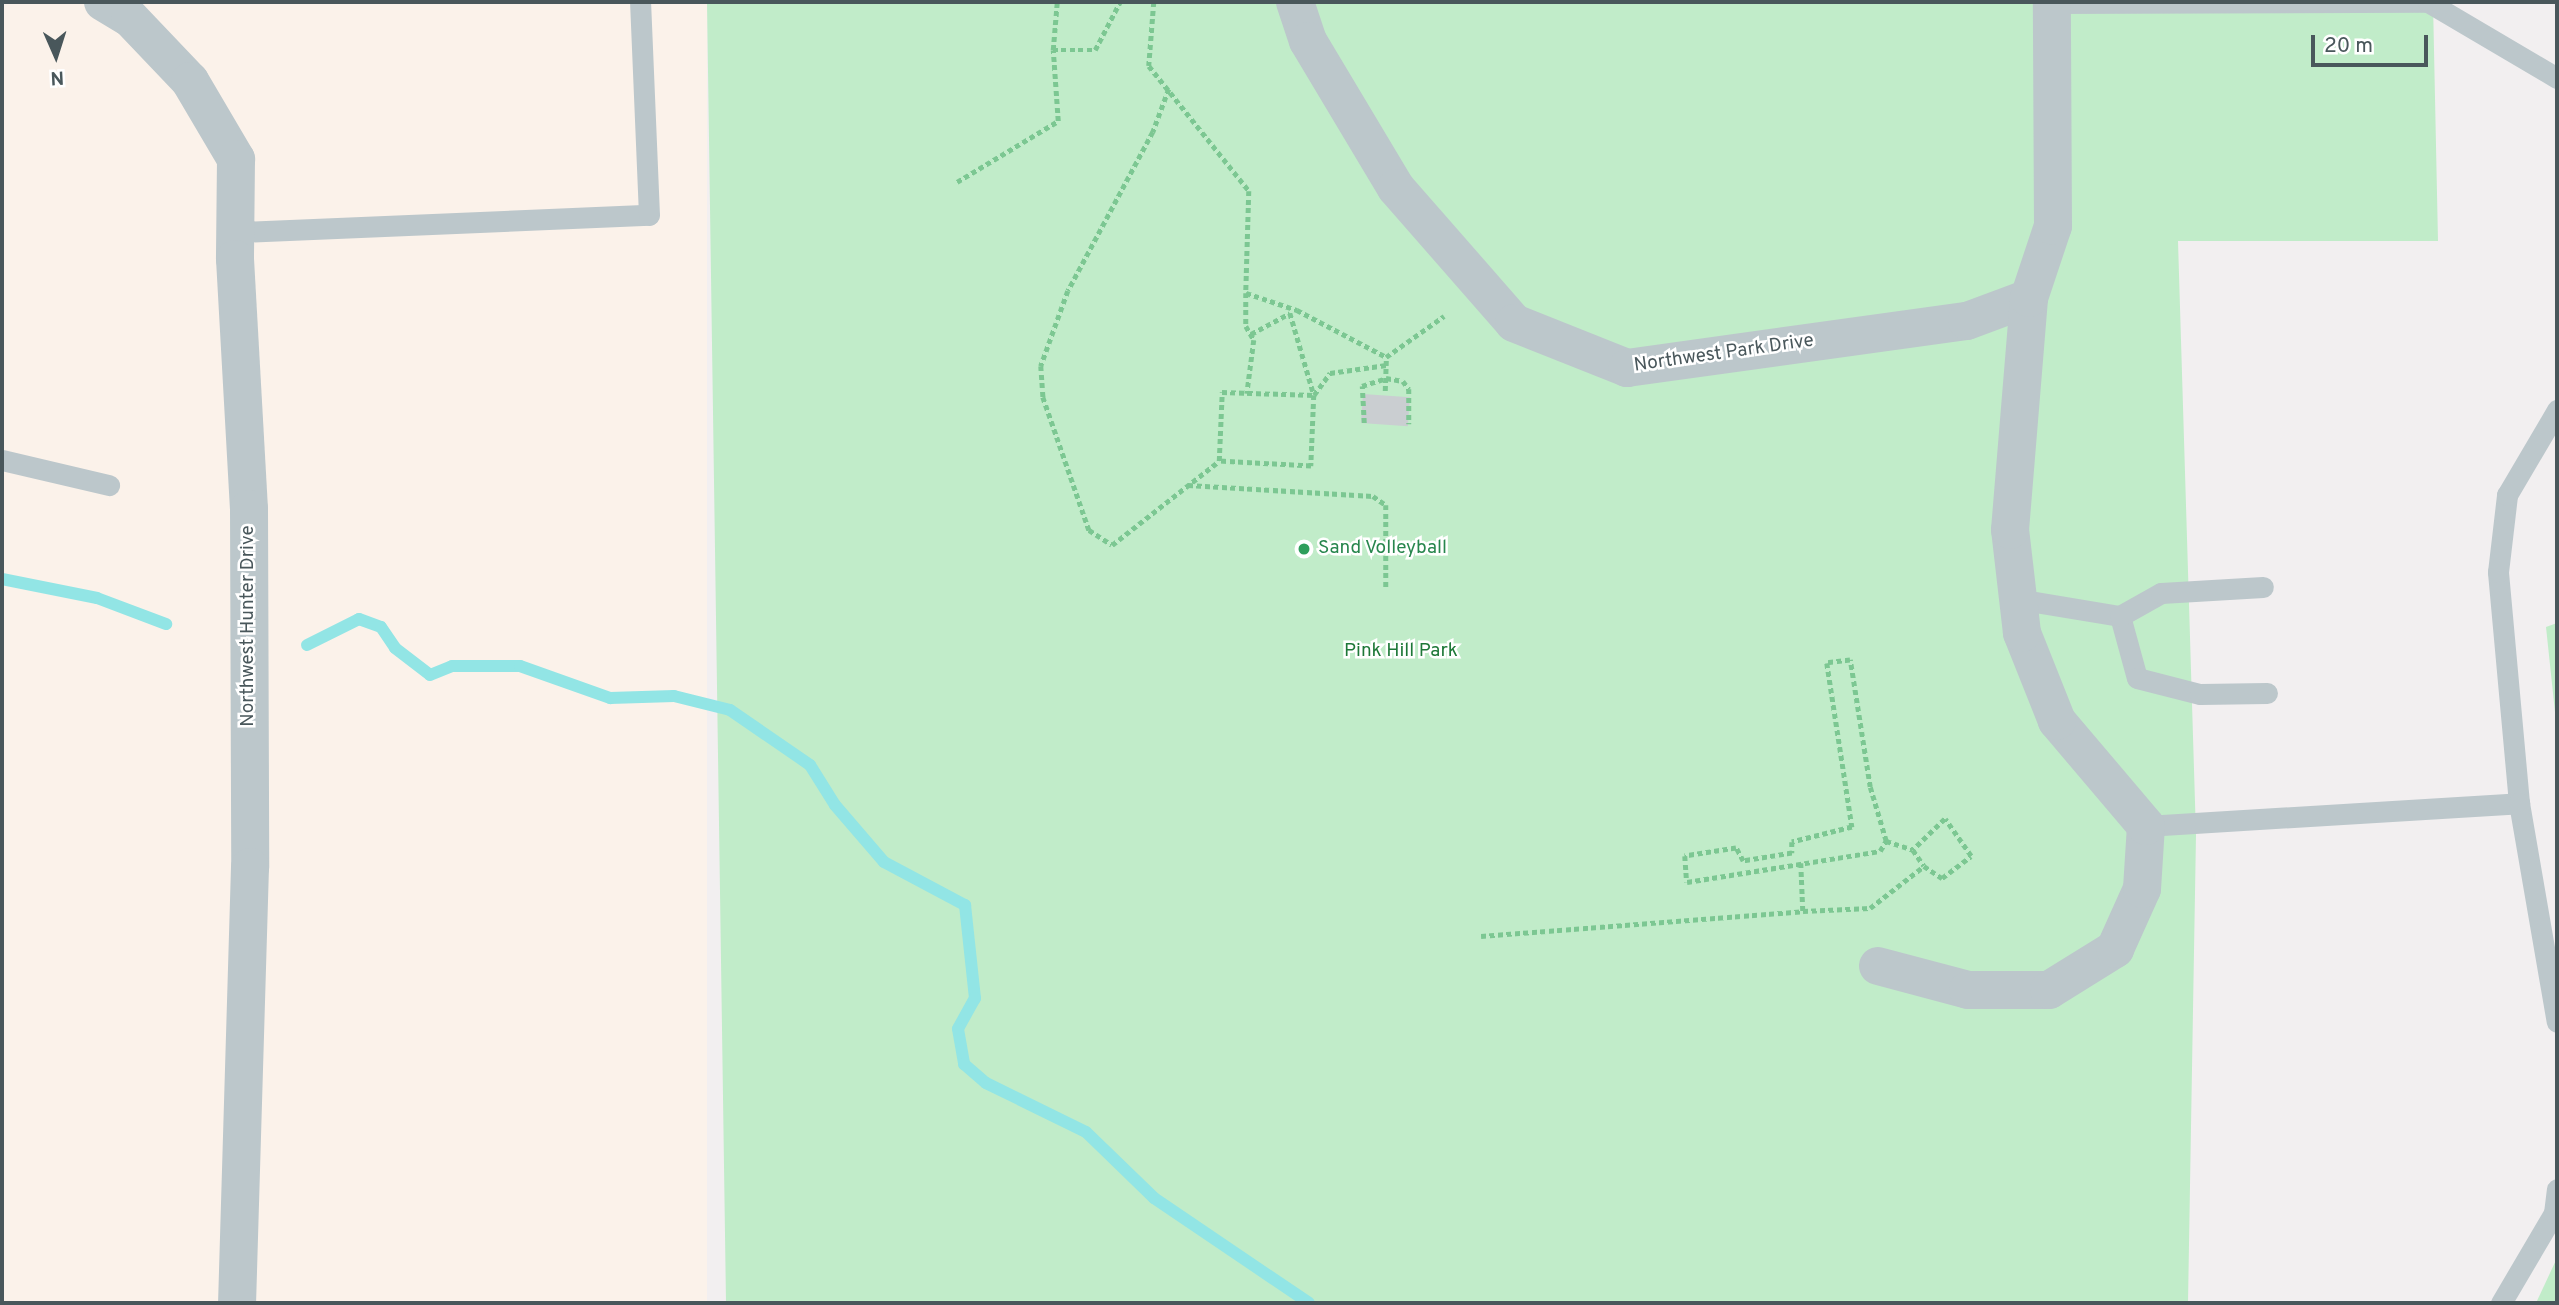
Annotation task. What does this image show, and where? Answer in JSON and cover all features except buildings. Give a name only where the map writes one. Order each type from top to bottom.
[{"type":"street","name":"Northwest Park Drive","points":[[1295,2],[1308,41],[1396,188],[1514,323],[1627,368],[1967,321],[2029,298]]},
{"type":"street","points":[[1878,966],[1968,990],[2049,990],[2115,948],[2142,889],[2146,826],[2057,721],[2022,634],[2017,599],[2010,530],[2029,298],[2053,226],[2052,2]]},
{"type":"street","name":"Northwest Hunter Drive","points":[[126,7],[190,81],[236,159],[239,232],[235,259],[249,509],[250,867],[237,1303]]},
{"type":"lane","points":[[239,232],[649,215],[640,2]]},
{"type":"lane","points":[[2052,2],[2428,2],[2557,78]]},
{"type":"lane","points":[[2557,410],[2507,495],[2498,572],[2519,803],[2557,1022]]},
{"type":"lane","points":[[2,460],[109,485]]},
{"type":"lane","points":[[2017,599],[2120,616],[2161,593],[2263,587]]},
{"type":"lane","points":[[2120,616],[2137,678],[2200,694],[2267,693]]},
{"type":"lane","points":[[2146,826],[2519,803]]},
{"type":"lane","points":[[2501,1303],[2554,1213],[2557,1189]]},
{"type":"path","points":[[957,182],[1058,121],[1054,50],[1057,2]]},
{"type":"path","points":[[1054,50],[1095,50],[1120,2]]},
{"type":"path","points":[[1154,2],[1149,66],[1249,191],[1246,293],[1251,334],[1247,394]]},
{"type":"path","points":[[1169,89],[1153,132],[1068,291],[1041,366],[1056,443],[1089,530],[1112,545],[1145,524],[1187,485],[1219,461],[1311,466],[1314,395],[1290,313]]},
{"type":"path","points":[[1246,293],[1297,310],[1387,357]]},
{"type":"path","points":[[1251,334],[1297,310]]},
{"type":"path","points":[[1385,391],[1387,357],[1444,316]]},
{"type":"path","points":[[1314,395],[1329,373],[1386,365]]},
{"type":"path","points":[[1364,423],[1362,386],[1385,378],[1403,381],[1409,389],[1409,424]]},
{"type":"path","points":[[1219,461],[1222,392],[1314,395]]},
{"type":"path","points":[[1187,485],[1373,496],[1386,505],[1386,587]]},
{"type":"path","points":[[1850,660],[1870,787],[1886,841],[1880,851],[1688,882],[1685,856],[1736,848],[1743,861],[1792,853],[1792,842],[1852,827],[1827,663],[1850,660]]},
{"type":"path","points":[[1886,841],[1913,850],[1924,866],[1942,878],[1971,856],[1945,819],[1913,850]]},
{"type":"path","points":[[1801,863],[1803,911]]},
{"type":"path","points":[[1481,936],[1870,908],[1924,866]]},
{"type":"shaded area","points":[[2,2],[707,2],[707,1303],[2,1303]]},
{"type":"green space","name":"Pink Hill Park","points":[[707,2],[2433,2],[2438,241],[2178,241],[2196,835],[2188,1303],[726,1303]]},
{"type":"green space","points":[[2557,623],[2557,731],[2546,627]]},
{"type":"green space","points":[[2557,1258],[2557,1303],[2536,1303]]},
{"type":"waterway","points":[[2,579],[97,598],[166,624]]},
{"type":"waterway","points":[[307,645],[359,619],[381,627],[395,648],[430,675],[452,666],[520,666],[610,698],[674,696],[730,710],[810,765],[835,805],[884,862],[965,905],[975,998],[958,1029],[964,1064],[986,1083],[1086,1132],[1154,1198],[1309,1303]]},
{"type":"place","name":"Sand Volleyball","points":[[1304,549]]}]
